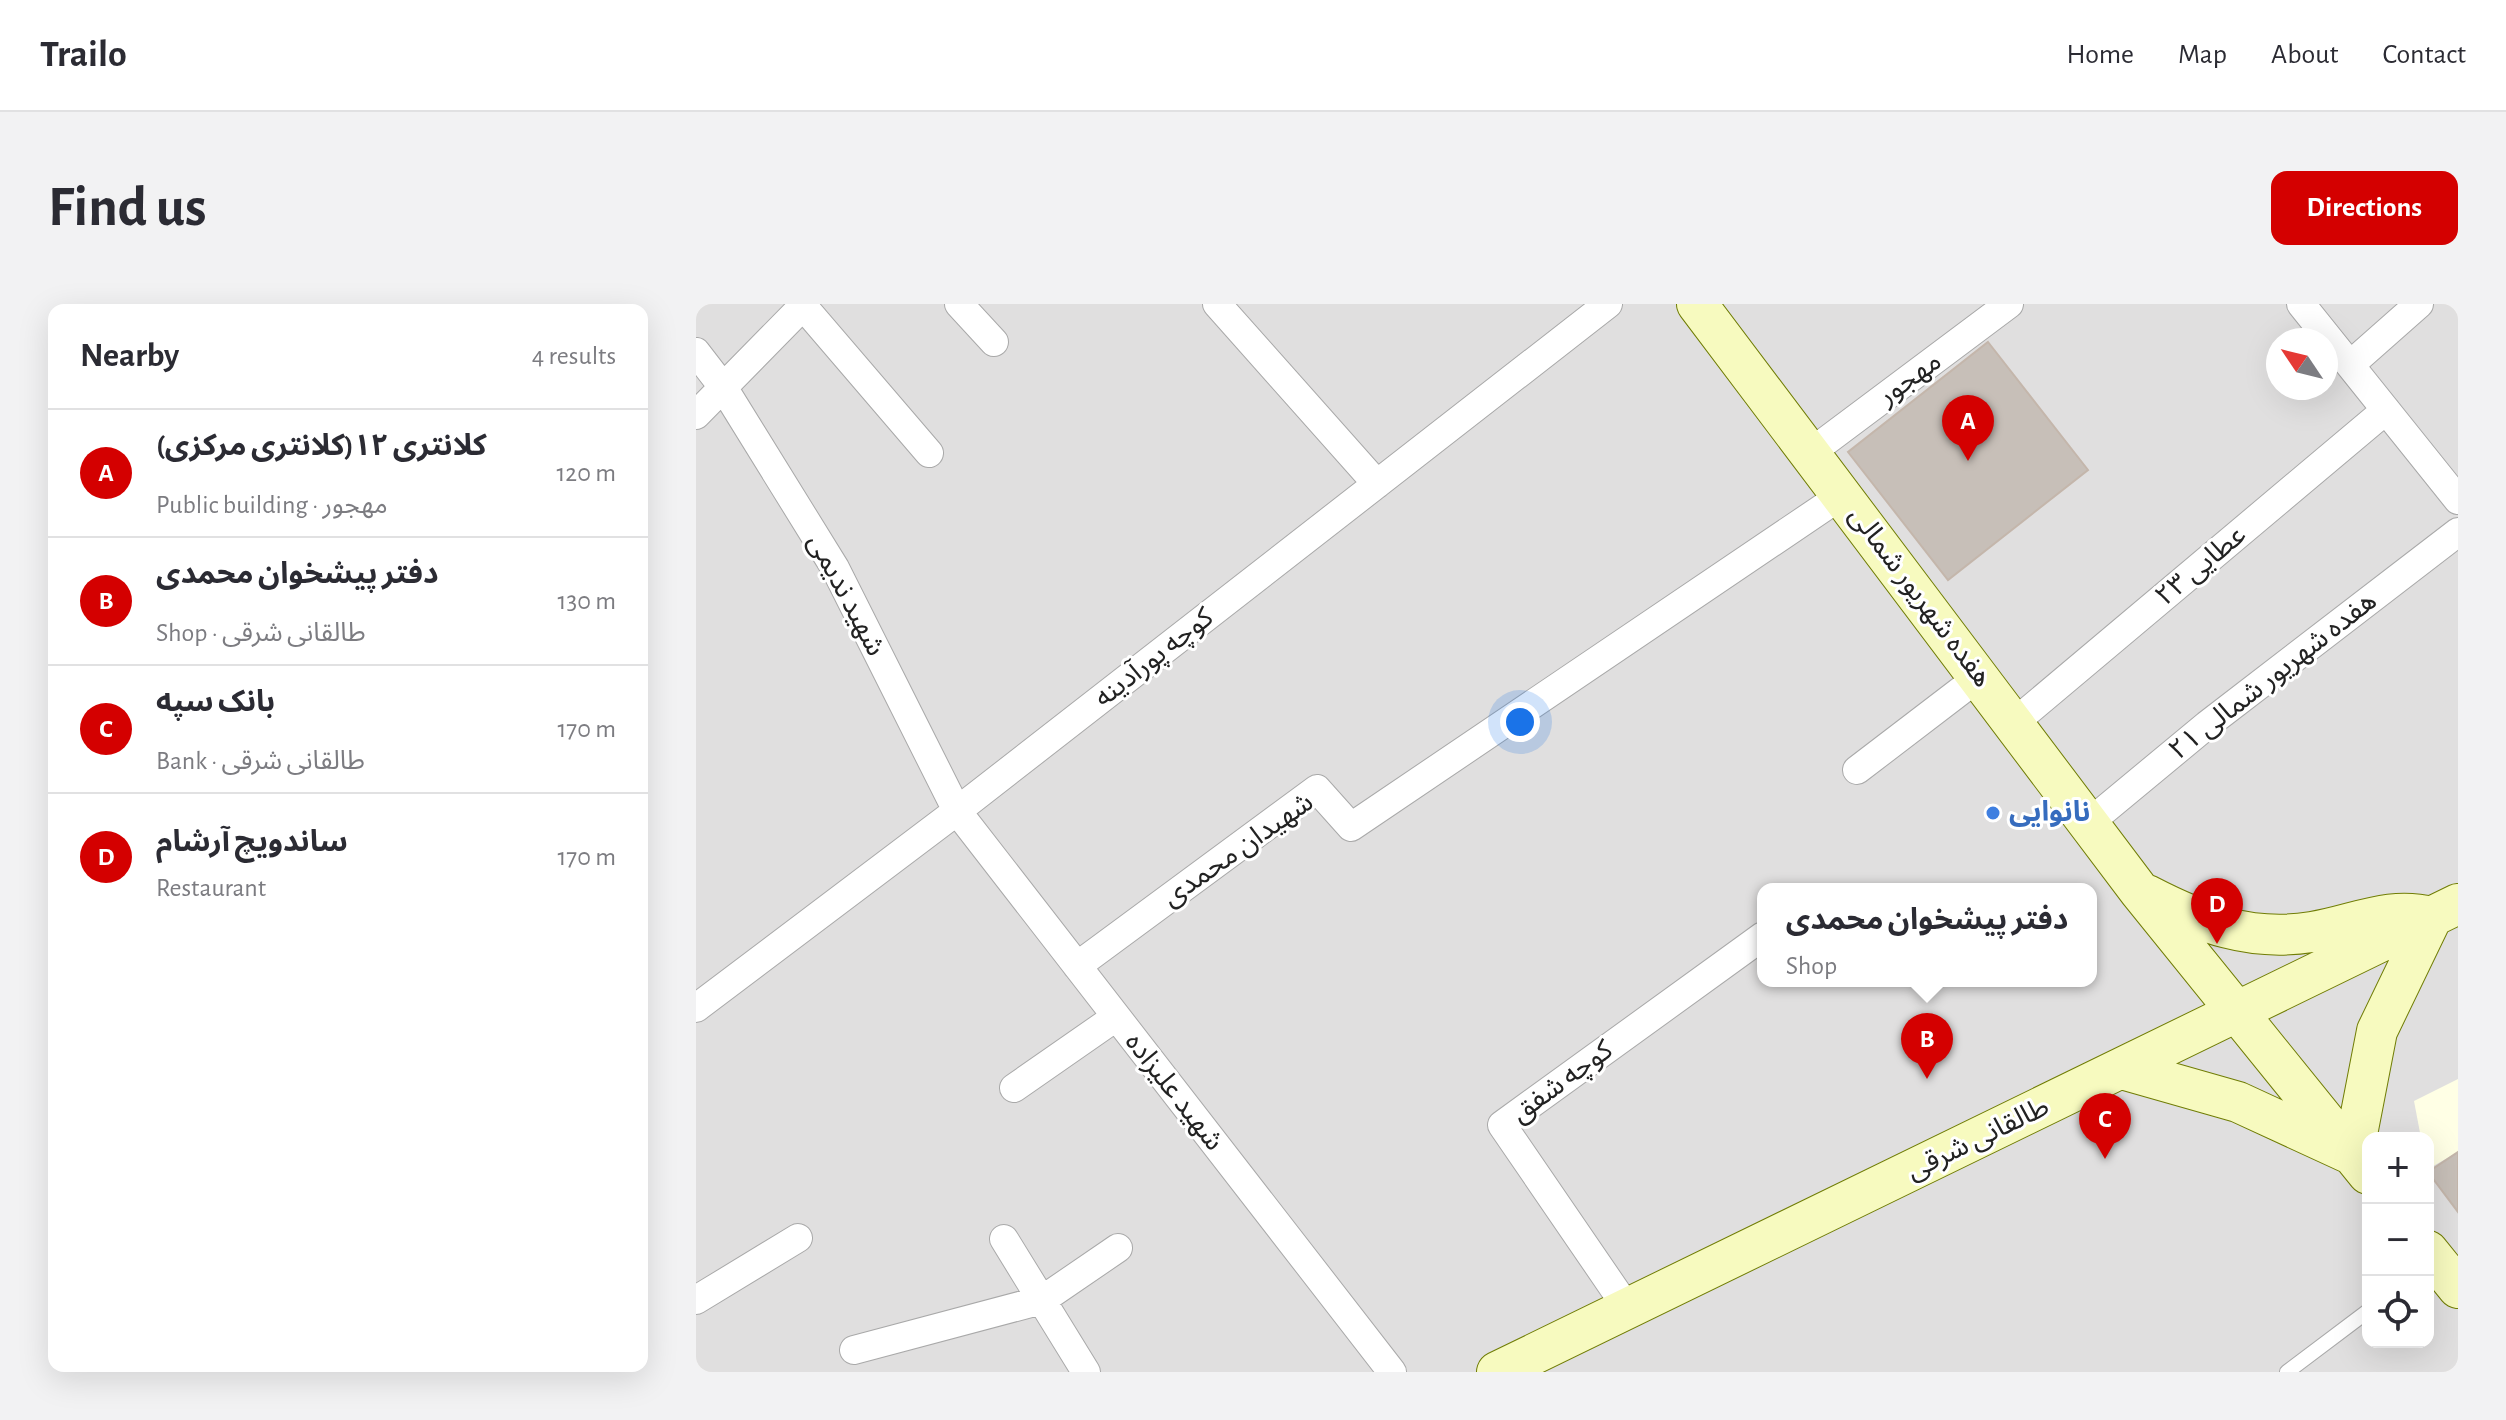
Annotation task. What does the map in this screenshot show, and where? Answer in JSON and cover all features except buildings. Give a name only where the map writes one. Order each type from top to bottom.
[{"type":"main road","name":"هفده شهریور شمالی","points":[[1697,304],[2015,722],[2140,892],[2360,1164]]},
{"type":"main road","name":"هفده شهریور شمالی","points":[[2140,892],[2182,913],[2243,933],[2273,936],[2312,932],[2404,911],[2445,911]]},
{"type":"main road","name":"طالقانی شرقی","points":[[1497,1372],[2445,911]]},
{"type":"main road","points":[[2122,1069],[2238,1102],[2360,1164],[2377,1031],[2445,911]]},
{"type":"street","points":[[959,304],[994,342]]},
{"type":"street","points":[[1217,304],[1377,484]]},
{"type":"street","name":"کوچه پورآدینه","points":[[696,1008],[957,811],[1608,304]]},
{"type":"street","name":"مهجور","points":[[1810,453],[2009,304]]},
{"type":"street","points":[[2301,304],[2458,500]]},
{"type":"street","points":[[2350,365],[2419,304]]},
{"type":"street","points":[[696,415],[804,305],[929,453]]},
{"type":"street","name":"شهید ندیمی","points":[[696,352],[723,387],[835,568],[957,811]]},
{"type":"street","name":"عطایی ۲۳","points":[[2015,722],[2386,410]]},
{"type":"street","name":"شهیدان محمدی","points":[[1077,966],[1317,789],[1351,827],[1842,495]]},
{"type":"street","name":"هفده شهریور شمالی ۲۱","points":[[2090,822],[2207,725],[2458,532]]},
{"type":"street","points":[[1857,770],[1980,676]]},
{"type":"street","name":"شهید علیزاده","points":[[957,811],[1392,1372]]},
{"type":"street","name":"کوچه شفق","points":[[1628,1309],[1502,1125],[1757,940]]},
{"type":"street","points":[[1014,1088],[1116,1017]]},
{"type":"street","points":[[696,1300],[798,1238]]},
{"type":"street","points":[[1004,1239],[1086,1372]]},
{"type":"street","points":[[854,1350],[1042,1300],[1118,1248]]},
{"type":"lane","points":[[2287,1372],[2362,1316]]},
{"type":"shaded area","points":[[696,304],[2458,304],[2458,1372],[696,1372]]},
{"type":"shaded area","points":[[2458,1079],[2458,1152],[2434,1166],[2434,1132],[2420,1132],[2414,1101]]},
{"type":"place","name":"(کلانتری ۱۲(کلانتری مرکزی","points":[[1968,461]]},
{"type":"place","name":"نانوایی","points":[[1993,813]]},
{"type":"place","name":"ساندویچ آرشام","points":[[2217,944]]},
{"type":"place","name":"دفتر پیشخوان محمدی","points":[[1927,1079]]},
{"type":"place","name":"بانک سپه","points":[[2105,1159]]}]
